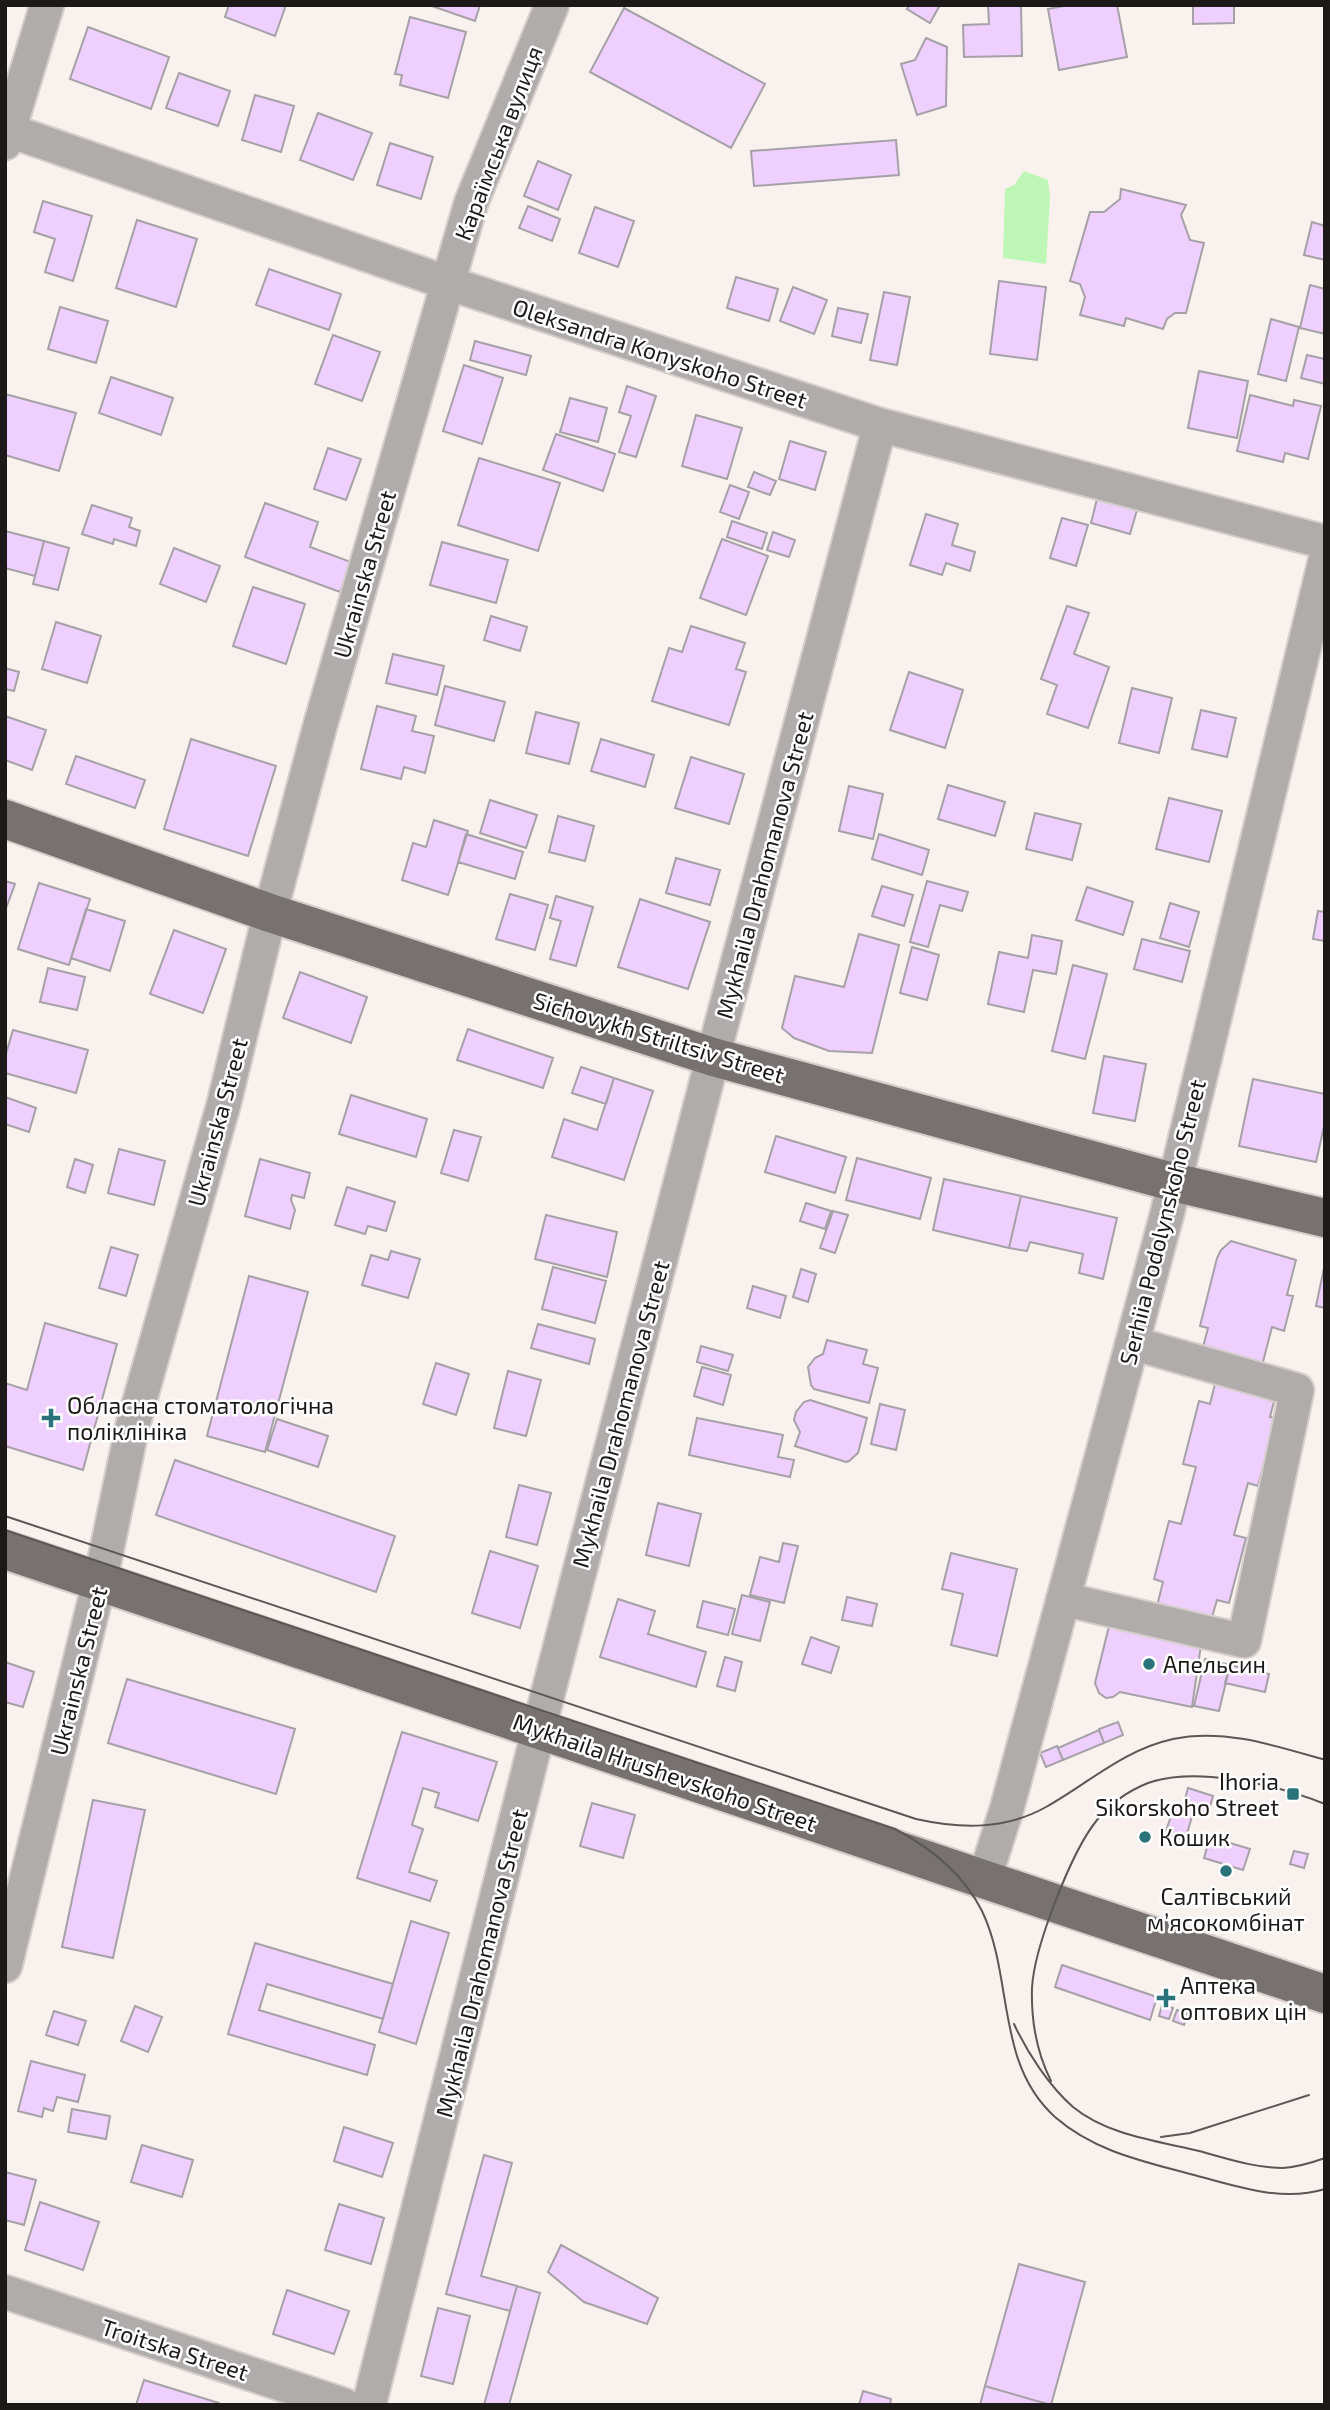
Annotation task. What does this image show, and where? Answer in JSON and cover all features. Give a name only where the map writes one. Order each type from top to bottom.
[{"type":"main road","name":"Sichovykh Striltsiv Street","points":[[5,819],[270,913],[713,1057],[1173,1182],[1325,1218]]},
{"type":"main road","name":"Mykhaila Hrushevskoho Street","points":[[5,1550],[322,1659],[540,1729],[1325,1994]]},
{"type":"street","points":[[6,134],[47,5]]},
{"type":"street","name":"Караїмська вулиця","points":[[448,283],[471,203],[552,5]]},
{"type":"street","name":"Oleksandra Konyskoho Street","points":[[6,134],[880,425],[1325,542]]},
{"type":"street","name":"Ukrainska Street","points":[[5,1966],[100,1582],[132,1428],[224,1103],[270,913],[320,726],[448,283]]},
{"type":"street","name":"Mykhaila Drahomanova Street","points":[[369,2405],[713,1057],[880,425]]},
{"type":"street","name":"Serhiia Podolynskoho Street","points":[[984,1880],[1007,1808],[1132,1343],[1325,561]]},
{"type":"street","points":[[1063,1599],[1244,1641],[1297,1390],[1132,1343]]},
{"type":"street","name":"Troitska Street","points":[[5,2292],[344,2405]]},
{"type":"green space","points":[[1024,171],[1048,180],[1050,198],[1046,264],[1003,258],[1005,189],[1014,185]]},
{"type":"building","points":[[229,5],[286,5],[275,36],[225,17]]},
{"type":"building","points":[[429,5],[480,5],[475,21]]},
{"type":"building","points":[[909,5],[940,5],[930,23],[907,9]]},
{"type":"building","points":[[988,5],[1021,5],[1022,56],[964,57],[963,25],[989,24]]},
{"type":"building","points":[[1069,5],[1117,5],[1127,57],[1059,70],[1048,9]]},
{"type":"building","points":[[1193,5],[1234,5],[1234,23],[1193,24]]},
{"type":"building","points":[[624,8],[765,84],[731,148],[590,72]]},
{"type":"building","points":[[410,17],[466,32],[448,98],[400,85],[402,75],[395,74]]},
{"type":"building","points":[[88,27],[169,57],[151,109],[70,79]]},
{"type":"building","points":[[926,38],[947,47],[946,106],[917,115],[901,64],[915,60]]},
{"type":"building","points":[[179,73],[230,91],[218,126],[166,108]]},
{"type":"building","points":[[255,95],[294,106],[281,152],[242,140]]},
{"type":"building","points":[[318,113],[372,133],[353,180],[300,160]]},
{"type":"building","points":[[896,140],[899,175],[754,186],[751,151]]},
{"type":"building","points":[[390,143],[433,157],[421,199],[377,185]]},
{"type":"building","points":[[538,161],[571,175],[558,210],[524,196]]},
{"type":"building","points":[[1121,189],[1186,205],[1181,215],[1190,240],[1204,243],[1186,313],[1175,313],[1167,319],[1163,329],[1126,318],[1124,326],[1080,315],[1085,297],[1080,284],[1070,281],[1090,212],[1104,212],[1120,199]]},
{"type":"building","points":[[43,201],[92,216],[73,281],[45,272],[55,239],[34,232]]},
{"type":"building","points":[[528,206],[560,219],[552,241],[519,228]]},
{"type":"building","points":[[595,207],[634,221],[618,267],[579,253]]},
{"type":"building","points":[[137,220],[197,239],[176,307],[116,288]]},
{"type":"building","points":[[1312,222],[1325,226],[1325,260],[1304,255]]},
{"type":"building","points":[[269,269],[341,294],[329,330],[256,305]]},
{"type":"building","points":[[736,277],[778,289],[769,321],[727,308]]},
{"type":"building","points":[[999,281],[1046,287],[1037,360],[990,354]]},
{"type":"building","points":[[1310,285],[1325,289],[1325,334],[1300,328]]},
{"type":"building","points":[[793,287],[827,300],[814,334],[780,321]]},
{"type":"building","points":[[884,292],[910,297],[897,365],[870,360]]},
{"type":"building","points":[[60,307],[108,321],[96,363],[48,349]]},
{"type":"building","points":[[838,308],[868,314],[861,343],[832,336]]},
{"type":"building","points":[[1271,319],[1299,327],[1286,381],[1258,374]]},
{"type":"building","points":[[333,335],[380,352],[362,401],[315,384]]},
{"type":"building","points":[[475,341],[531,356],[526,375],[470,360]]},
{"type":"building","points":[[1307,355],[1325,359],[1325,384],[1301,378]]},
{"type":"building","points":[[464,365],[503,378],[482,444],[443,431]]},
{"type":"building","points":[[1199,371],[1248,381],[1237,438],[1188,428]]},
{"type":"building","points":[[111,377],[173,398],[161,435],[99,413]]},
{"type":"building","points":[[627,386],[656,396],[636,457],[619,452],[631,416],[619,412]]},
{"type":"building","points":[[5,394],[76,413],[59,471],[5,455]]},
{"type":"building","points":[[1250,395],[1293,406],[1294,400],[1321,406],[1308,459],[1285,453],[1283,462],[1237,451]]},
{"type":"building","points":[[570,398],[607,408],[598,442],[560,432]]},
{"type":"building","points":[[696,415],[742,428],[727,479],[682,466]]},
{"type":"building","points":[[556,434],[615,454],[603,491],[543,470]]},
{"type":"building","points":[[790,441],[826,452],[815,490],[779,479]]},
{"type":"building","points":[[328,448],[361,459],[346,500],[314,489]]},
{"type":"building","points":[[479,458],[560,483],[538,551],[458,525]]},
{"type":"building","points":[[754,472],[776,481],[770,495],[748,487]]},
{"type":"building","points":[[730,485],[749,492],[739,519],[720,512]]},
{"type":"building","points":[[1097,499],[1137,510],[1130,534],[1091,523]]},
{"type":"building","points":[[265,503],[318,522],[310,547],[351,562],[340,592],[245,557]]},
{"type":"building","points":[[92,505],[132,518],[129,527],[140,531],[136,546],[114,539],[113,544],[82,534]]},
{"type":"building","points":[[926,514],[958,524],[952,545],[975,552],[970,571],[946,563],[942,575],[910,565]]},
{"type":"building","points":[[1062,518],[1088,525],[1076,566],[1050,558]]},
{"type":"building","points":[[732,521],[767,533],[762,549],[727,537]]},
{"type":"building","points":[[5,531],[44,541],[35,576],[5,568]]},
{"type":"building","points":[[773,532],[795,540],[789,557],[767,550]]},
{"type":"building","points":[[722,539],[768,556],[746,615],[700,598]]},
{"type":"building","points":[[44,541],[69,548],[58,590],[33,584]]},
{"type":"building","points":[[442,542],[508,560],[496,603],[430,585]]},
{"type":"building","points":[[174,548],[220,566],[206,602],[160,584]]},
{"type":"building","points":[[253,587],[305,604],[286,664],[233,646]]},
{"type":"building","points":[[1067,606],[1089,613],[1074,654],[1109,667],[1088,728],[1047,714],[1057,685],[1041,679]]},
{"type":"building","points":[[491,616],[527,627],[520,651],[484,640]]},
{"type":"building","points":[[56,622],[101,636],[87,683],[42,669]]},
{"type":"building","points":[[691,626],[745,643],[736,669],[746,672],[729,725],[652,701],[669,648],[682,652]]},
{"type":"building","points":[[393,654],[444,666],[437,695],[386,683]]},
{"type":"building","points":[[5,668],[19,672],[14,691],[5,689]]},
{"type":"building","points":[[909,672],[963,690],[945,748],[890,730]]},
{"type":"building","points":[[445,686],[505,702],[494,741],[435,725]]},
{"type":"building","points":[[1132,688],[1172,698],[1159,753],[1119,743]]},
{"type":"building","points":[[377,706],[416,716],[412,731],[434,736],[425,773],[404,767],[401,779],[361,769]]},
{"type":"building","points":[[1201,710],[1236,718],[1227,757],[1192,749]]},
{"type":"building","points":[[536,712],[579,723],[569,764],[526,753]]},
{"type":"building","points":[[5,716],[46,730],[32,770],[5,760]]},
{"type":"building","points":[[191,739],[276,766],[248,856],[164,829]]},
{"type":"building","points":[[601,739],[654,755],[645,787],[591,771]]},
{"type":"building","points":[[76,756],[145,780],[135,808],[66,784]]},
{"type":"building","points":[[691,757],[744,774],[729,824],[675,808]]},
{"type":"building","points":[[948,785],[1005,802],[995,836],[938,819]]},
{"type":"building","points":[[849,786],[883,794],[873,839],[839,831]]},
{"type":"building","points":[[1169,798],[1222,811],[1209,862],[1156,849]]},
{"type":"building","points":[[490,800],[537,815],[526,848],[480,833]]},
{"type":"building","points":[[1035,813],[1081,824],[1072,860],[1026,849]]},
{"type":"building","points":[[558,816],[594,826],[585,861],[549,852]]},
{"type":"building","points":[[434,820],[468,831],[448,895],[402,880],[413,843],[426,847]]},
{"type":"building","points":[[466,834],[523,852],[515,879],[458,862]]},
{"type":"building","points":[[879,834],[929,850],[922,875],[872,859]]},
{"type":"building","points":[[676,858],[720,870],[710,905],[666,893]]},
{"type":"building","points":[[5,881],[15,884],[5,911]]},
{"type":"building","points":[[927,881],[968,892],[962,911],[940,905],[928,947],[910,942]]},
{"type":"building","points":[[39,883],[90,899],[69,965],[18,949]]},
{"type":"building","points":[[882,886],[913,895],[904,926],[872,916]]},
{"type":"building","points":[[1087,887],[1133,902],[1123,935],[1076,920]]},
{"type":"building","points":[[510,894],[548,905],[535,950],[496,939]]},
{"type":"building","points":[[556,896],[593,907],[576,966],[550,959],[561,921],[550,918]]},
{"type":"building","points":[[640,899],[710,922],[688,989],[618,967]]},
{"type":"building","points":[[1170,903],[1199,912],[1189,947],[1160,938]]},
{"type":"building","points":[[86,909],[125,921],[110,971],[71,958]]},
{"type":"building","points":[[1318,911],[1325,912],[1325,941],[1313,939]]},
{"type":"building","points":[[174,930],[226,949],[203,1013],[150,994]]},
{"type":"building","points":[[859,934],[899,945],[872,1053],[829,1051],[794,1038],[782,1028],[795,976],[844,987]]},
{"type":"building","points":[[1032,935],[1062,941],[1056,974],[1033,970],[1024,1012],[988,1004],[999,952],[1028,958]]},
{"type":"building","points":[[1142,939],[1190,951],[1182,982],[1134,969]]},
{"type":"building","points":[[912,947],[939,955],[927,1000],[900,993]]},
{"type":"building","points":[[1073,965],[1107,974],[1085,1059],[1052,1051]]},
{"type":"building","points":[[48,968],[85,977],[77,1010],[40,1002]]},
{"type":"building","points":[[300,972],[367,997],[351,1043],[283,1018]]},
{"type":"building","points":[[468,1029],[553,1058],[543,1088],[457,1060]]},
{"type":"building","points":[[13,1030],[88,1050],[76,1093],[5,1073],[5,1057]]},
{"type":"building","points":[[1104,1056],[1146,1064],[1135,1121],[1093,1113]]},
{"type":"building","points":[[581,1067],[614,1078],[606,1104],[572,1093]]},
{"type":"building","points":[[614,1078],[653,1091],[624,1180],[552,1157],[564,1119],[597,1130]]},
{"type":"building","points":[[1253,1079],[1325,1094],[1325,1122],[1316,1162],[1239,1146]]},
{"type":"building","points":[[351,1095],[427,1119],[416,1157],[339,1134]]},
{"type":"building","points":[[5,1097],[36,1108],[29,1132],[5,1124]]},
{"type":"building","points":[[454,1130],[481,1137],[468,1181],[441,1173]]},
{"type":"building","points":[[776,1136],[846,1157],[835,1193],[765,1172]]},
{"type":"building","points":[[119,1149],[165,1161],[154,1205],[108,1193]]},
{"type":"building","points":[[857,1158],[931,1178],[920,1219],[846,1200]]},
{"type":"building","points":[[75,1159],[93,1165],[85,1193],[67,1187]]},
{"type":"building","points":[[260,1159],[310,1173],[304,1198],[292,1195],[295,1210],[290,1229],[245,1216]]},
{"type":"building","points":[[944,1179],[1021,1196],[1009,1248],[933,1230]]},
{"type":"building","points":[[347,1187],[395,1202],[386,1231],[368,1226],[365,1234],[335,1225]]},
{"type":"building","points":[[1021,1196],[1117,1218],[1103,1279],[1079,1273],[1083,1254],[1030,1242],[1027,1251],[1009,1248]]},
{"type":"building","points":[[806,1203],[831,1211],[825,1229],[800,1221]]},
{"type":"building","points":[[833,1211],[848,1215],[835,1253],[820,1248]]},
{"type":"building","points":[[546,1215],[617,1232],[607,1277],[535,1259]]},
{"type":"building","points":[[1231,1241],[1296,1260],[1287,1295],[1293,1296],[1284,1331],[1272,1327],[1257,1385],[1277,1390],[1270,1417],[1276,1418],[1258,1486],[1248,1483],[1234,1535],[1246,1538],[1229,1603],[1217,1600],[1210,1624],[1156,1610],[1163,1582],[1154,1579],[1169,1521],[1181,1524],[1196,1467],[1183,1464],[1199,1401],[1210,1404],[1222,1356],[1202,1351],[1208,1328],[1200,1326],[1217,1258]]},
{"type":"building","points":[[111,1247],[138,1255],[126,1296],[99,1288]]},
{"type":"building","points":[[391,1251],[420,1259],[408,1298],[362,1285],[371,1255],[388,1260]]},
{"type":"building","points":[[553,1267],[606,1281],[595,1323],[542,1309]]},
{"type":"building","points":[[1325,1268],[1325,1308],[1316,1306]]},
{"type":"building","points":[[801,1269],[816,1274],[808,1302],[793,1297]]},
{"type":"building","points":[[249,1276],[308,1292],[265,1452],[207,1436]]},
{"type":"building","points":[[753,1286],[786,1296],[780,1318],[747,1308]]},
{"type":"building","name":"Обласна стоматологічна поліклініка","points":[[45,1323],[117,1344],[83,1470],[5,1446],[5,1383],[27,1390]]},
{"type":"building","points":[[538,1324],[595,1339],[589,1364],[531,1348]]},
{"type":"building","points":[[827,1340],[867,1350],[863,1364],[878,1368],[869,1403],[814,1389],[811,1385],[808,1367],[815,1358],[823,1354]]},
{"type":"building","points":[[701,1346],[733,1355],[728,1371],[697,1362]]},
{"type":"building","points":[[436,1363],[469,1374],[456,1415],[423,1404]]},
{"type":"building","points":[[702,1367],[731,1375],[723,1405],[694,1396]]},
{"type":"building","points":[[508,1371],[541,1380],[526,1436],[494,1428]]},
{"type":"building","points":[[810,1400],[867,1418],[858,1453],[849,1461],[795,1446],[800,1432],[794,1420],[796,1412],[804,1402]]},
{"type":"building","points":[[880,1404],[905,1410],[896,1450],[871,1444]]},
{"type":"building","points":[[697,1418],[783,1435],[778,1457],[794,1460],[790,1477],[689,1455]]},
{"type":"building","points":[[277,1419],[328,1436],[318,1467],[267,1450]]},
{"type":"building","points":[[175,1460],[395,1536],[376,1592],[156,1515]]},
{"type":"building","points":[[519,1485],[551,1493],[537,1545],[506,1537]]},
{"type":"building","points":[[658,1503],[701,1514],[689,1566],[646,1555]]},
{"type":"building","points":[[783,1543],[798,1546],[784,1603],[750,1595],[760,1557],[779,1562]]},
{"type":"building","points":[[490,1551],[538,1566],[520,1628],[472,1613]]},
{"type":"building","points":[[951,1553],[1017,1569],[997,1656],[951,1645],[963,1594],[942,1589]]},
{"type":"building","points":[[742,1595],[770,1602],[760,1641],[732,1634]]},
{"type":"building","points":[[847,1597],[877,1604],[872,1626],[842,1620]]},
{"type":"building","points":[[618,1599],[655,1611],[648,1634],[706,1652],[696,1687],[600,1657]]},
{"type":"building","points":[[703,1601],[735,1609],[728,1635],[697,1627]]},
{"type":"building","name":"Апельсин","points":[[1110,1622],[1201,1645],[1192,1707],[1120,1692],[1106,1698],[1099,1693],[1095,1683]]},
{"type":"building","points":[[811,1637],[839,1647],[831,1673],[802,1664]]},
{"type":"building","points":[[725,1657],[742,1662],[735,1691],[717,1686]]},
{"type":"building","points":[[1205,1659],[1230,1665],[1219,1711],[1194,1706]]},
{"type":"building","points":[[5,1662],[34,1672],[23,1707],[5,1702]]},
{"type":"building","points":[[1230,1665],[1269,1674],[1265,1692],[1225,1683]]},
{"type":"building","points":[[127,1679],[295,1729],[276,1794],[108,1743]]},
{"type":"building","points":[[1118,1722],[1123,1735],[1104,1743],[1099,1729]]},
{"type":"building","points":[[1099,1730],[1104,1743],[1063,1760],[1058,1748]]},
{"type":"building","points":[[402,1732],[497,1762],[478,1821],[435,1807],[439,1793],[423,1788],[412,1825],[423,1829],[409,1872],[437,1881],[430,1901],[357,1878]]},
{"type":"building","points":[[1057,1746],[1063,1760],[1046,1767],[1040,1753]]},
{"type":"building","points":[[1188,1788],[1213,1796],[1208,1814],[1183,1806]]},
{"type":"building","points":[[93,1800],[145,1810],[113,1958],[62,1947]]},
{"type":"building","points":[[592,1803],[635,1815],[623,1858],[580,1846]]},
{"type":"building","points":[[1175,1804],[1194,1810],[1185,1840],[1165,1834]]},
{"type":"building","points":[[1210,1837],[1250,1849],[1243,1870],[1204,1858]]},
{"type":"building","points":[[1294,1851],[1308,1854],[1304,1868],[1290,1864]]},
{"type":"building","points":[[411,1921],[449,1933],[416,2044],[379,2032]]},
{"type":"building","points":[[255,1943],[393,1984],[383,2019],[267,1984],[259,2010],[375,2045],[367,2075],[228,2034]]},
{"type":"building","points":[[1062,1965],[1157,1997],[1150,2020],[1055,1987]]},
{"type":"building","points":[[1162,2005],[1173,2008],[1169,2019],[1159,2016]]},
{"type":"building","points":[[135,2006],[162,2017],[148,2052],[121,2041]]},
{"type":"building","points":[[1177,2010],[1188,2014],[1184,2025],[1173,2021]]},
{"type":"building","points":[[54,2011],[86,2021],[78,2045],[46,2035]]},
{"type":"building","points":[[31,2061],[85,2075],[78,2102],[57,2097],[53,2111],[44,2108],[42,2117],[18,2111]]},
{"type":"building","points":[[72,2109],[110,2116],[106,2139],[68,2132]]},
{"type":"building","points":[[344,2127],[393,2143],[382,2177],[334,2161]]},
{"type":"building","points":[[142,2145],[193,2160],[182,2197],[131,2182]]},
{"type":"building","points":[[484,2155],[512,2163],[481,2276],[517,2286],[510,2311],[446,2294]]},
{"type":"building","points":[[5,2172],[36,2180],[24,2225],[5,2220]]},
{"type":"building","points":[[40,2202],[99,2222],[83,2270],[25,2250]]},
{"type":"building","points":[[339,2204],[384,2218],[371,2264],[325,2250]]},
{"type":"building","points":[[561,2245],[658,2298],[647,2324],[584,2302],[548,2272]]},
{"type":"building","points":[[1019,2264],[1085,2282],[1051,2405],[985,2386]]},
{"type":"building","points":[[517,2286],[540,2293],[509,2405],[484,2405]]},
{"type":"building","points":[[287,2290],[349,2311],[334,2354],[273,2334]]},
{"type":"building","points":[[438,2308],[470,2316],[453,2384],[421,2376]]},
{"type":"building","points":[[144,2380],[219,2403],[219,2405],[136,2405]]},
{"type":"building","points":[[985,2386],[1051,2405],[980,2405]]},
{"type":"building","points":[[863,2391],[891,2399],[890,2405],[859,2405]]},
{"type":"tram line","points":[[5,1516],[916,1819],[966,1826],[1015,1820],[1046,1807],[1138,1751],[1155,1744],[1192,1736],[1250,1740],[1325,1760]]},
{"type":"tram line","points":[[5,1530],[895,1829],[921,1844],[956,1873],[982,1911],[992,1937],[1014,2046],[1036,2095],[1055,2117],[1102,2147],[1223,2183],[1274,2193],[1308,2193],[1325,2189]]},
{"type":"tram line","points":[[1051,2081],[1038,2047],[1032,2013],[1034,1971],[1039,1949],[1066,1877],[1076,1854],[1102,1814],[1120,1798],[1148,1783],[1189,1776],[1237,1780],[1284,1790],[1325,1804]]},
{"type":"tram line","points":[[1014,2024],[1025,2046],[1055,2089],[1086,2117],[1117,2131],[1272,2168],[1325,2158]]},
{"type":"tram line","points":[[1161,2137],[1190,2133],[1309,2095]]},
{"type":"place","name":"Обласна стоматологічна поліклініка","points":[[51,1418]]},
{"type":"place","name":"Апельсин","points":[[1149,1664]]},
{"type":"place","name":"Ihoria Sikorskoho Street","points":[[1293,1794]]},
{"type":"place","name":"Кошик","points":[[1145,1837]]},
{"type":"place","name":"Салтівський мʼясокомбінат","points":[[1226,1871]]},
{"type":"place","name":"Аптека оптових цін","points":[[1166,1998]]}]
